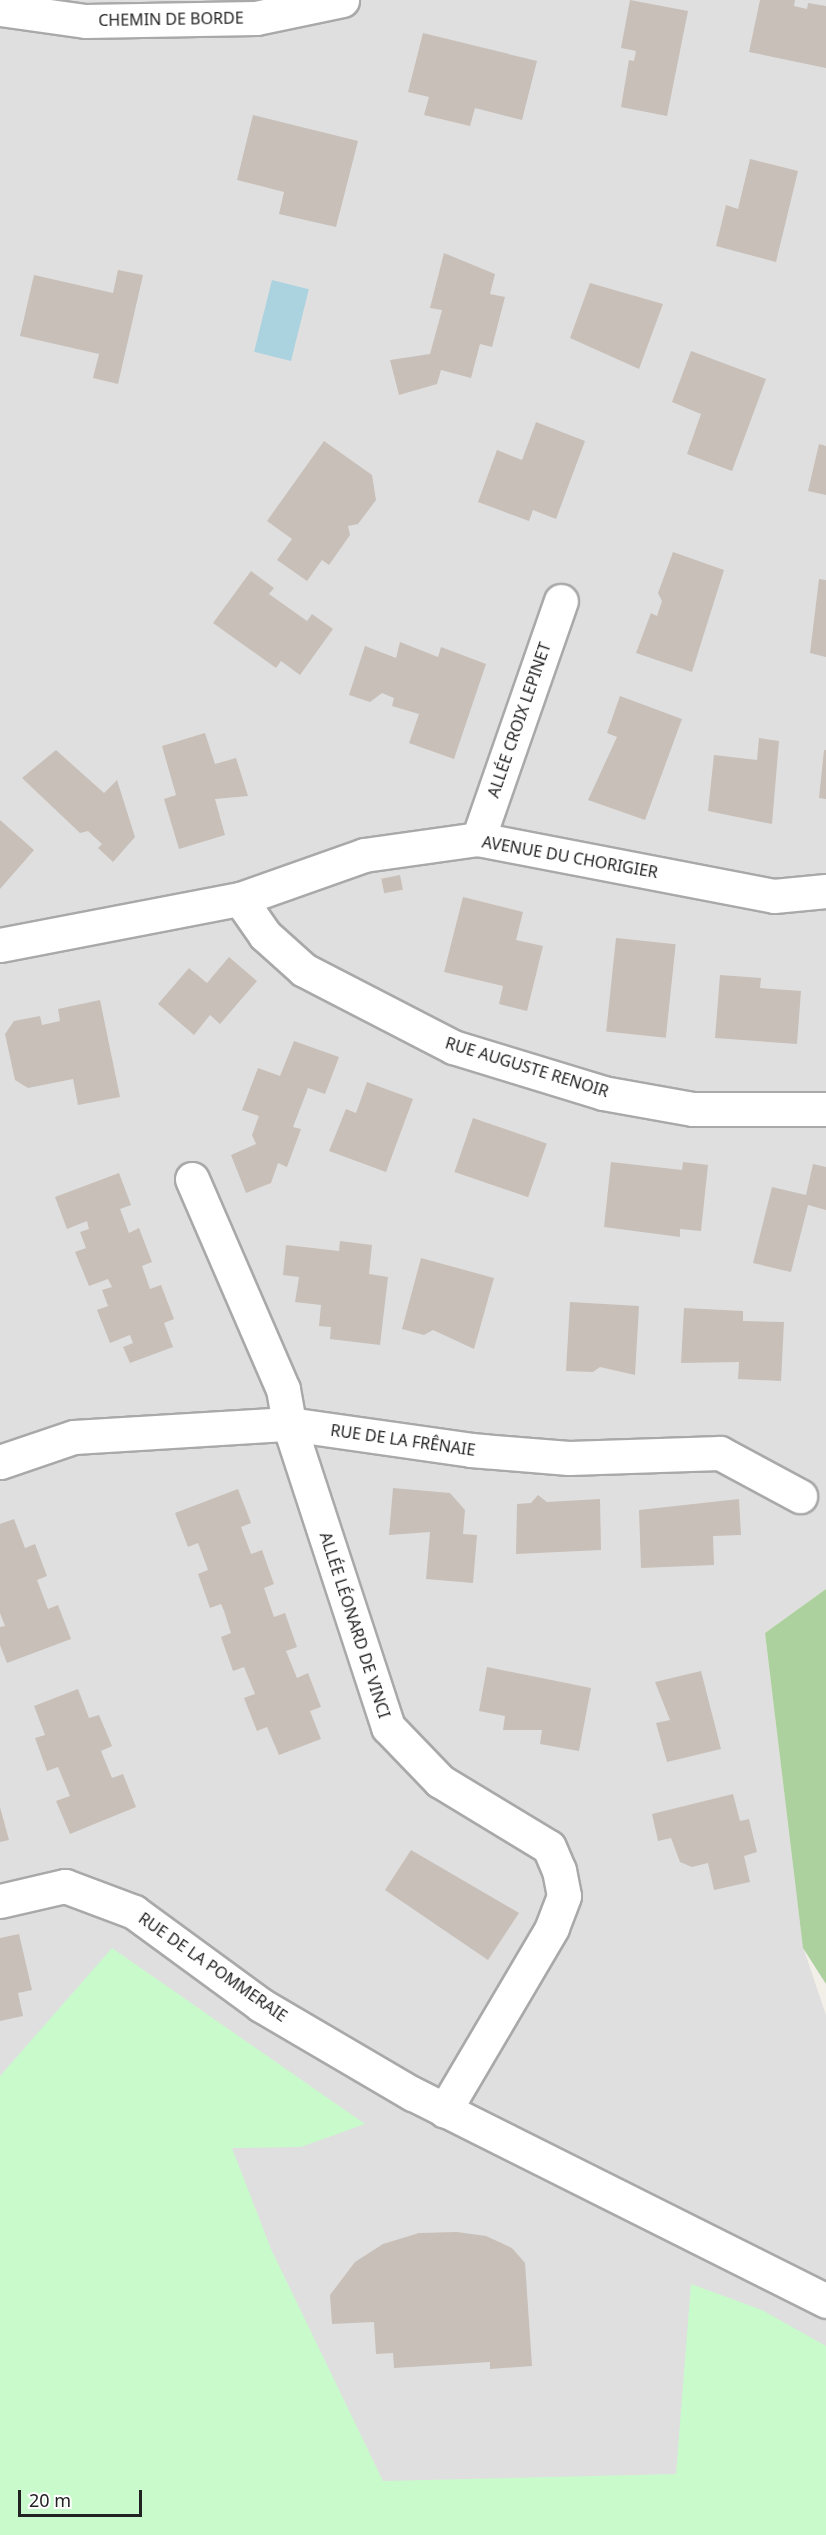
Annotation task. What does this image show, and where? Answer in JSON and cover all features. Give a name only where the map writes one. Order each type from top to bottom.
[{"type":"street","name":"CHEMIN DE BORDE","points":[[0,9],[85,21],[245,18],[342,0]]},
{"type":"street","name":"ALLÉE CROIX LEPINET","points":[[478,839],[561,600]]},
{"type":"street","name":"AVENUE DU CHORIGIER","points":[[0,945],[240,899],[363,855],[478,839],[774,896],[826,891]]},
{"type":"street","name":"RUE AUGUSTE RENOIR","points":[[240,899],[265,935],[304,970],[453,1047],[603,1093],[693,1109],[826,1108]]},
{"type":"street","name":"ALLÉE LÉONARD DE VINCI","points":[[192,1179],[283,1389],[289,1424],[388,1727],[440,1781],[549,1847],[559,1870],[564,1896],[552,1928],[444,2111]]},
{"type":"street","name":"RUE DE LA FRÊNAIE","points":[[0,1462],[74,1437],[289,1424],[471,1450],[569,1458],[720,1454],[800,1496]]},
{"type":"street","name":"RUE DE LA POMMERAIE","points":[[0,1901],[65,1886],[134,1912],[261,2005],[444,2111],[826,2301]]},
{"type":"shaded area","points":[[0,0],[826,0],[826,1589],[765,1633],[803,1947],[826,2015],[826,2535],[0,2535]]},
{"type":"green space","points":[[826,1589],[826,1984],[803,1948],[765,1633]]},
{"type":"green space","points":[[112,1948],[365,2124],[301,2147],[232,2148],[271,2249],[383,2481],[676,2474],[691,2284],[762,2310],[826,2346],[826,2535],[0,2535],[0,2076]]},
{"type":"water","points":[[272,280],[309,289],[291,361],[254,352]]},
{"type":"building","points":[[630,0],[688,11],[667,116],[621,107],[629,60],[634,61],[636,51],[621,48]]},
{"type":"building","points":[[760,0],[795,0],[794,6],[807,9],[808,3],[826,6],[826,68],[749,52]]},
{"type":"building","points":[[423,33],[537,61],[522,120],[475,108],[470,126],[424,115],[429,97],[408,92]]},
{"type":"building","points":[[253,115],[358,141],[336,227],[279,214],[284,192],[237,180]]},
{"type":"building","points":[[750,159],[798,171],[776,262],[716,246],[726,205],[738,209]]},
{"type":"building","points":[[444,253],[495,274],[490,294],[505,297],[492,347],[480,344],[471,378],[441,370],[437,384],[399,395],[390,360],[430,354],[442,310],[430,308]]},
{"type":"building","points":[[118,270],[143,275],[118,384],[93,378],[99,354],[20,336],[34,275],[113,293]]},
{"type":"building","points":[[590,283],[663,304],[639,369],[570,338]]},
{"type":"building","points":[[691,351],[766,379],[732,471],[687,454],[701,414],[672,402]]},
{"type":"building","points":[[536,422],[585,441],[556,519],[533,510],[529,521],[478,502],[497,450],[522,460]]},
{"type":"building","points":[[324,441],[372,475],[376,500],[358,524],[348,526],[350,535],[329,565],[322,560],[307,581],[277,560],[292,539],[267,521]]},
{"type":"building","points":[[819,444],[826,446],[826,495],[808,491]]},
{"type":"building","points":[[673,552],[724,570],[692,672],[636,653],[651,613],[657,616],[662,601],[658,593]]},
{"type":"building","points":[[251,571],[274,588],[269,594],[307,621],[312,614],[333,629],[300,675],[281,661],[276,668],[213,623]]},
{"type":"building","points":[[819,579],[826,580],[826,657],[810,653]]},
{"type":"building","points":[[400,642],[438,657],[441,647],[486,664],[454,759],[409,743],[419,714],[392,706],[394,698],[382,693],[370,702],[349,695],[365,646],[396,658]]},
{"type":"building","points":[[620,696],[682,719],[645,820],[588,800],[617,737],[607,733]]},
{"type":"building","points":[[205,733],[215,764],[236,758],[248,796],[215,799],[225,835],[179,849],[164,799],[176,795],[162,746]]},
{"type":"building","points":[[759,738],[779,741],[772,824],[708,811],[714,755],[757,760]]},
{"type":"building","points":[[56,750],[104,793],[117,780],[135,837],[113,862],[98,848],[102,844],[88,831],[80,833],[22,778]]},
{"type":"building","points":[[824,750],[826,750],[826,799],[819,798]]},
{"type":"building","points":[[0,820],[34,850],[0,889]]},
{"type":"building","points":[[400,875],[403,890],[384,893],[381,879]]},
{"type":"building","points":[[463,897],[523,912],[516,940],[543,946],[527,1011],[499,1004],[503,986],[444,972]]},
{"type":"building","points":[[616,938],[676,944],[666,1038],[606,1031]]},
{"type":"building","points":[[229,957],[257,981],[220,1024],[210,1015],[194,1035],[158,1004],[189,968],[207,983]]},
{"type":"building","points":[[720,975],[761,978],[760,988],[801,991],[797,1044],[715,1038]]},
{"type":"building","points":[[100,1000],[120,1097],[78,1105],[73,1079],[28,1088],[15,1080],[5,1034],[14,1021],[40,1016],[42,1025],[60,1021],[58,1009]]},
{"type":"building","points":[[294,1041],[339,1057],[325,1094],[308,1088],[293,1127],[301,1129],[287,1167],[278,1163],[271,1183],[246,1193],[231,1155],[256,1144],[252,1135],[259,1116],[242,1110],[258,1068],[280,1076]]},
{"type":"building","points":[[367,1082],[413,1099],[386,1172],[329,1151],[346,1109],[356,1113]]},
{"type":"building","points":[[473,1118],[547,1143],[528,1197],[454,1172]]},
{"type":"building","points":[[611,1162],[682,1170],[683,1162],[708,1165],[701,1231],[680,1229],[680,1237],[604,1227]]},
{"type":"building","points":[[813,1164],[826,1167],[826,1210],[808,1205],[791,1272],[753,1263],[772,1187],[806,1195]]},
{"type":"building","points":[[119,1173],[131,1205],[120,1209],[129,1233],[139,1228],[152,1262],[142,1266],[150,1289],[161,1285],[174,1319],[164,1323],[173,1347],[130,1363],[123,1347],[133,1343],[130,1335],[110,1343],[97,1310],[108,1306],[102,1290],[112,1287],[108,1279],[89,1286],[75,1252],[86,1248],[80,1232],[89,1229],[87,1221],[67,1229],[55,1197]]},
{"type":"building","points":[[340,1241],[372,1245],[369,1274],[388,1277],[380,1345],[330,1339],[331,1327],[319,1326],[321,1305],[295,1302],[299,1277],[283,1275],[286,1245],[339,1251]]},
{"type":"building","points":[[421,1258],[494,1278],[474,1349],[433,1330],[424,1335],[402,1329]]},
{"type":"building","points":[[570,1302],[639,1306],[635,1375],[600,1367],[593,1372],[566,1371]]},
{"type":"building","points":[[684,1308],[743,1311],[743,1321],[784,1322],[781,1381],[738,1379],[739,1362],[681,1363]]},
{"type":"building","points":[[393,1488],[450,1493],[465,1510],[463,1534],[477,1535],[473,1583],[426,1579],[430,1532],[389,1535]]},
{"type":"building","points":[[238,1489],[251,1523],[241,1527],[251,1554],[262,1550],[274,1584],[264,1588],[274,1617],[285,1613],[297,1647],[286,1651],[297,1678],[308,1673],[321,1707],[310,1711],[321,1739],[279,1755],[267,1727],[257,1731],[244,1698],[255,1694],[244,1667],[233,1671],[221,1637],[231,1633],[224,1611],[221,1604],[210,1608],[198,1574],[208,1570],[198,1543],[188,1547],[175,1513]]},
{"type":"building","points":[[538,1495],[547,1502],[600,1499],[601,1550],[516,1554],[517,1504],[531,1503]]},
{"type":"building","points":[[739,1499],[741,1535],[713,1536],[714,1565],[641,1568],[639,1510]]},
{"type":"building","points":[[14,1519],[25,1548],[35,1544],[47,1576],[37,1580],[48,1609],[58,1605],[71,1639],[7,1663],[0,1645],[0,1627],[5,1626],[0,1613],[0,1524]]},
{"type":"building","points":[[487,1667],[591,1688],[579,1751],[540,1744],[542,1730],[503,1730],[505,1716],[479,1711]]},
{"type":"building","points":[[701,1671],[721,1749],[667,1762],[656,1723],[670,1720],[655,1682]]},
{"type":"building","points":[[78,1689],[89,1718],[99,1715],[112,1746],[101,1751],[112,1778],[123,1774],[136,1807],[70,1834],[56,1801],[70,1796],[58,1767],[47,1771],[35,1738],[45,1735],[34,1706]]},
{"type":"building","points":[[733,1794],[740,1821],[749,1819],[757,1852],[744,1856],[750,1882],[714,1890],[708,1863],[692,1867],[680,1862],[671,1838],[658,1841],[652,1814]]},
{"type":"building","points":[[0,1807],[9,1840],[0,1842]]},
{"type":"building","points":[[411,1850],[519,1913],[488,1960],[385,1890]]},
{"type":"building","points":[[19,1934],[32,1990],[18,1993],[23,2016],[0,2021],[0,1938]]},
{"type":"building","points":[[457,2232],[486,2236],[512,2248],[525,2263],[532,2366],[490,2369],[490,2362],[394,2368],[393,2353],[376,2354],[374,2322],[332,2324],[330,2295],[355,2262],[383,2244],[419,2233]]}]
